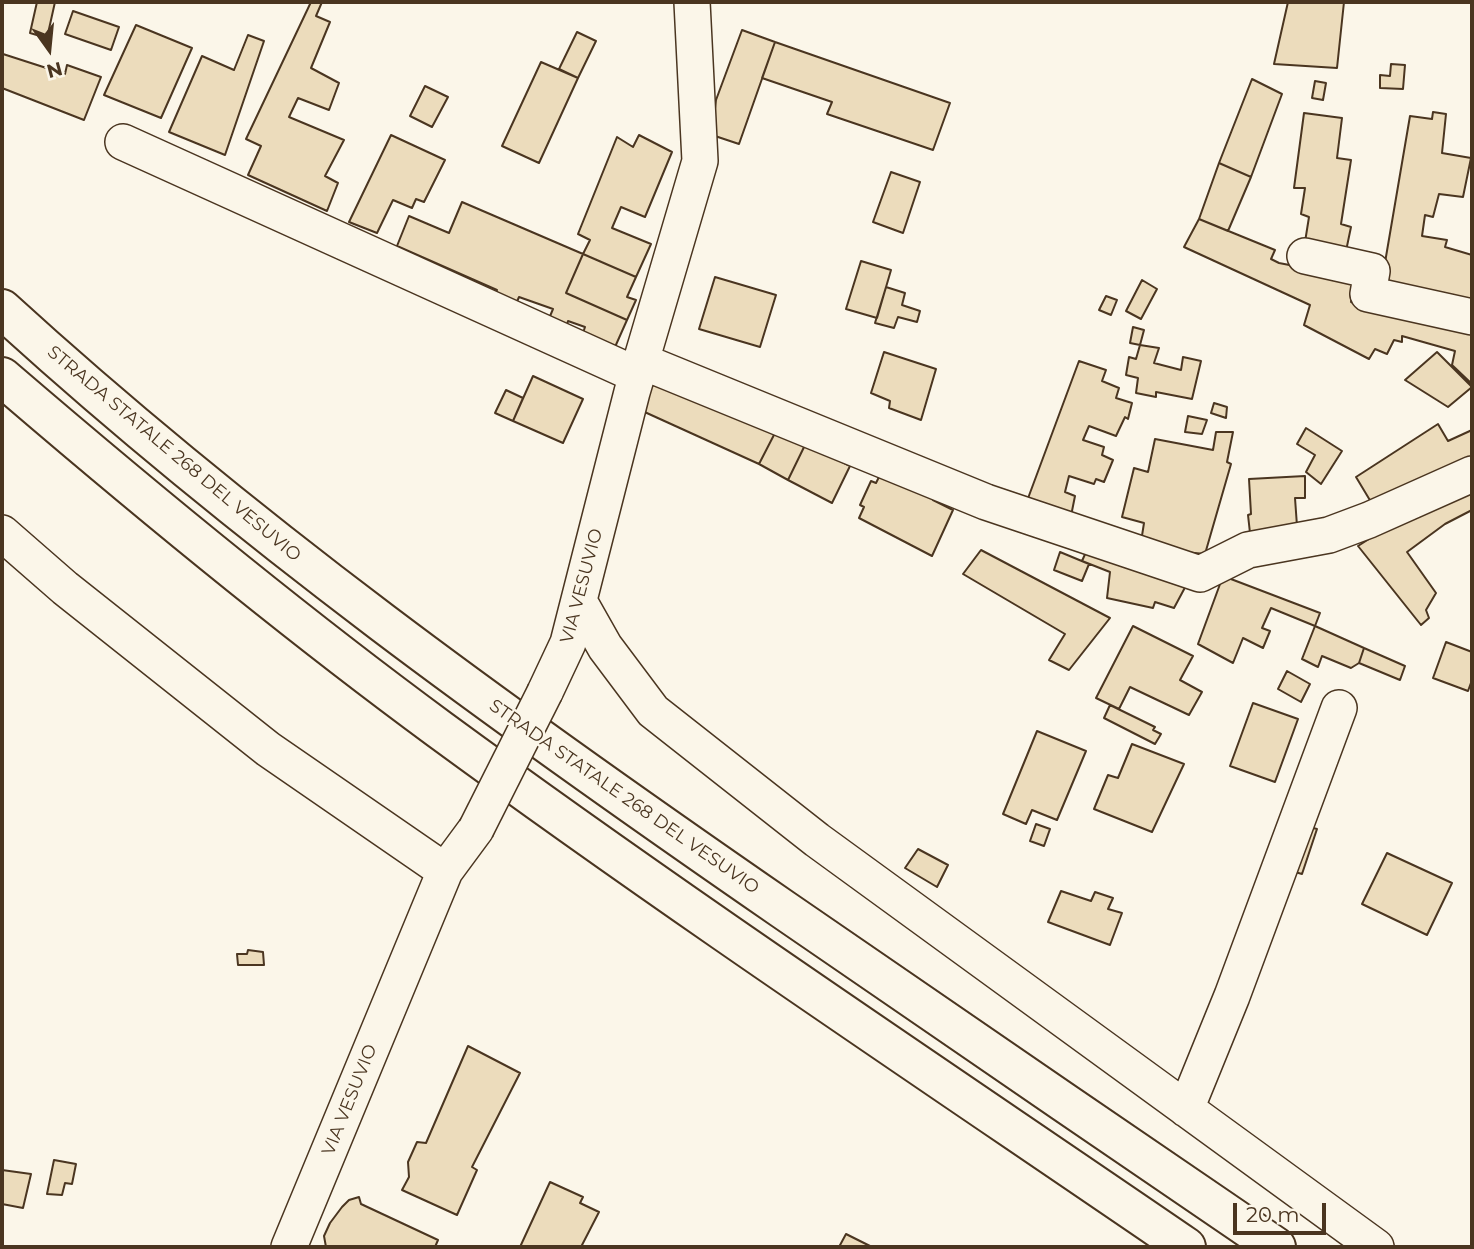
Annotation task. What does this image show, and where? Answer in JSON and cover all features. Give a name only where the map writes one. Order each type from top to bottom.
[{"type":"highway","name":"STRADA STATALE 268 DEL VESUVIO","points":[[2,309],[177,459],[306,564],[470,689],[638,809],[1276,1247]]},
{"type":"highway","points":[[2,377],[272,602],[439,729],[616,855],[1186,1247]]},
{"type":"street","name":"VIA VESUVIO","points":[[289,1247],[444,871],[476,829],[568,643],[639,368],[700,161],[692,2]]},
{"type":"street","points":[[123,142],[639,368],[986,502],[1200,574],[1248,550],[1329,535],[1472,474]]},
{"type":"street","points":[[1306,256],[1372,271],[1368,295],[1472,317]]},
{"type":"street","points":[[2,533],[65,588],[268,749],[444,871]]},
{"type":"street","points":[[579,601],[605,647],[653,711],[817,840],[1376,1247]]},
{"type":"street","points":[[1186,1109],[1232,996],[1339,708]]},
{"type":"building","points":[[37,2],[55,2],[47,38],[30,33]]},
{"type":"building","points":[[311,2],[322,2],[316,16],[330,22],[311,68],[339,83],[329,110],[298,98],[289,117],[344,140],[325,176],[338,183],[327,211],[248,175],[261,146],[246,139]]},
{"type":"building","points":[[1288,2],[1344,2],[1337,68],[1274,64]]},
{"type":"building","points":[[73,11],[119,27],[111,50],[65,34]]},
{"type":"building","points":[[136,25],[192,48],[161,118],[104,95]]},
{"type":"building","points":[[742,30],[775,42],[739,144],[712,135],[716,100]]},
{"type":"building","points":[[577,32],[596,41],[578,78],[559,69]]},
{"type":"building","points":[[248,35],[264,41],[225,155],[169,132],[202,56],[234,70]]},
{"type":"building","points":[[775,42],[950,103],[933,150],[827,114],[832,102],[762,78]]},
{"type":"building","points":[[3,54],[65,74],[67,65],[101,77],[84,120],[2,88]]},
{"type":"building","points":[[541,62],[578,78],[539,163],[502,146]]},
{"type":"building","points":[[1391,64],[1405,65],[1403,89],[1380,88],[1380,75],[1390,76]]},
{"type":"building","points":[[1252,79],[1282,94],[1251,177],[1219,163]]},
{"type":"building","points":[[1315,81],[1326,83],[1323,100],[1312,98]]},
{"type":"building","points":[[425,86],[448,97],[432,127],[410,116]]},
{"type":"building","points":[[1433,112],[1446,114],[1442,153],[1471,158],[1463,197],[1439,194],[1433,217],[1425,215],[1422,236],[1447,240],[1445,247],[1472,255],[1470,305],[1381,286],[1410,116],[1432,119]]},
{"type":"building","points":[[1304,113],[1342,118],[1337,158],[1351,160],[1341,224],[1351,227],[1346,251],[1305,242],[1309,217],[1301,214],[1305,188],[1294,188]]},
{"type":"building","points":[[391,135],[445,160],[424,202],[416,199],[412,208],[393,200],[377,233],[349,222]]},
{"type":"building","points":[[639,135],[672,152],[645,217],[621,207],[612,228],[651,244],[636,277],[583,254],[590,240],[578,234],[617,137],[633,147]]},
{"type":"building","points":[[1219,163],[1251,177],[1228,231],[1199,219]]},
{"type":"building","points":[[891,172],[920,182],[903,233],[873,222]]},
{"type":"building","points":[[462,202],[583,254],[566,293],[627,320],[615,347],[583,333],[585,327],[568,321],[566,328],[548,321],[553,309],[519,297],[516,304],[495,296],[497,290],[397,246],[409,216],[449,233]]},
{"type":"building","points":[[1199,219],[1275,250],[1271,259],[1279,263],[1357,278],[1351,302],[1367,311],[1472,328],[1472,384],[1452,365],[1455,351],[1402,336],[1402,342],[1394,340],[1387,354],[1375,349],[1369,359],[1304,325],[1310,305],[1184,247]]},
{"type":"building","points":[[583,254],[636,277],[627,297],[636,300],[627,320],[566,293]]},
{"type":"building","points":[[861,261],[891,270],[877,318],[846,309]]},
{"type":"building","points":[[715,277],[776,295],[760,347],[699,329]]},
{"type":"building","points":[[1142,280],[1157,289],[1141,319],[1126,311]]},
{"type":"building","points":[[886,287],[905,293],[902,305],[920,311],[917,322],[898,317],[894,328],[875,323]]},
{"type":"building","points":[[1106,296],[1117,300],[1111,315],[1099,310]]},
{"type":"building","points":[[1133,327],[1144,330],[1140,345],[1130,343]]},
{"type":"building","points":[[1140,345],[1159,348],[1154,363],[1181,370],[1183,357],[1201,361],[1192,399],[1156,392],[1156,397],[1136,393],[1138,378],[1126,375],[1129,357],[1136,359]]},
{"type":"building","points":[[884,352],[936,369],[921,420],[889,408],[890,401],[871,393]]},
{"type":"building","points":[[1437,352],[1472,387],[1448,407],[1405,380]]},
{"type":"building","points":[[1079,361],[1106,370],[1102,381],[1119,388],[1116,398],[1132,403],[1128,419],[1125,417],[1116,436],[1089,426],[1083,440],[1104,447],[1102,455],[1113,460],[1104,482],[1096,479],[1094,484],[1069,476],[1065,492],[1075,496],[1071,516],[1027,501]]},
{"type":"building","points":[[533,376],[583,399],[563,443],[513,421]]},
{"type":"building","points":[[650,378],[776,431],[759,464],[638,409]]},
{"type":"building","points":[[506,390],[523,398],[513,421],[495,413]]},
{"type":"building","points":[[1214,403],[1227,407],[1226,418],[1211,413]]},
{"type":"building","points":[[1188,416],[1207,420],[1202,434],[1185,432]]},
{"type":"building","points":[[1438,424],[1448,441],[1472,430],[1472,461],[1371,502],[1356,477]]},
{"type":"building","points":[[1306,428],[1342,451],[1321,484],[1306,472],[1315,455],[1297,444]]},
{"type":"building","points":[[776,431],[806,443],[788,480],[759,464]]},
{"type":"building","points":[[1216,432],[1233,432],[1227,462],[1231,464],[1205,554],[1164,550],[1141,542],[1144,523],[1122,517],[1134,468],[1148,472],[1155,439],[1213,450]]},
{"type":"building","points":[[806,443],[850,466],[832,503],[788,480]]},
{"type":"building","points":[[881,473],[934,495],[933,500],[953,510],[932,556],[859,518],[864,507],[860,505],[871,481],[876,483]]},
{"type":"building","points":[[1305,476],[1305,498],[1295,498],[1297,526],[1250,533],[1249,479]]},
{"type":"building","points":[[1472,483],[1472,510],[1445,524],[1407,552],[1436,593],[1426,610],[1429,618],[1421,625],[1358,546],[1422,505]]},
{"type":"building","points":[[1090,543],[1189,580],[1174,608],[1155,602],[1153,608],[1107,598],[1110,572],[1082,561]]},
{"type":"building","points":[[981,550],[1110,618],[1069,670],[1049,660],[1065,634],[963,574]]},
{"type":"building","points":[[1060,552],[1089,564],[1082,581],[1054,570]]},
{"type":"building","points":[[1223,576],[1320,613],[1315,626],[1271,608],[1262,628],[1270,631],[1263,648],[1243,638],[1233,663],[1198,644]]},
{"type":"building","points":[[1133,626],[1193,656],[1180,680],[1202,692],[1189,715],[1130,687],[1119,709],[1096,698]]},
{"type":"building","points":[[1315,626],[1364,648],[1359,663],[1351,668],[1322,656],[1318,667],[1302,659]]},
{"type":"building","points":[[1446,642],[1472,652],[1472,680],[1468,691],[1433,678]]},
{"type":"building","points":[[1364,648],[1405,666],[1400,680],[1359,663]]},
{"type":"building","points":[[1287,671],[1310,684],[1301,702],[1278,689]]},
{"type":"building","points":[[1253,703],[1298,719],[1275,782],[1230,766]]},
{"type":"building","points":[[1110,705],[1155,727],[1153,730],[1161,734],[1155,744],[1104,718]]},
{"type":"building","points":[[1037,731],[1086,751],[1057,820],[1032,810],[1026,824],[1003,814]]},
{"type":"building","points":[[1132,744],[1184,764],[1152,832],[1094,809],[1108,775],[1118,778]]},
{"type":"building","points":[[1036,824],[1050,829],[1044,846],[1030,841]]},
{"type":"building","points":[[1302,825],[1317,829],[1302,874],[1288,870]]},
{"type":"building","points":[[918,849],[948,865],[937,887],[905,868]]},
{"type":"building","points":[[1387,853],[1452,883],[1427,935],[1362,904]]},
{"type":"building","points":[[1061,891],[1091,901],[1095,892],[1113,898],[1108,909],[1122,913],[1110,945],[1048,922]]},
{"type":"building","points":[[248,950],[263,952],[264,965],[238,965],[237,954],[247,954]]},
{"type":"building","points":[[468,1046],[520,1073],[472,1167],[477,1170],[457,1215],[402,1190],[409,1177],[408,1162],[417,1142],[426,1143]]},
{"type":"building","points":[[54,1160],[76,1164],[72,1184],[65,1183],[62,1195],[47,1194]]},
{"type":"building","points":[[2,1170],[31,1174],[23,1208],[2,1204]]},
{"type":"building","points":[[550,1182],[583,1197],[580,1203],[599,1212],[581,1247],[520,1247]]},
{"type":"building","points":[[359,1197],[361,1204],[438,1240],[435,1247],[326,1247],[324,1236],[330,1223],[349,1200]]},
{"type":"building","points":[[846,1234],[872,1247],[839,1247]]}]
